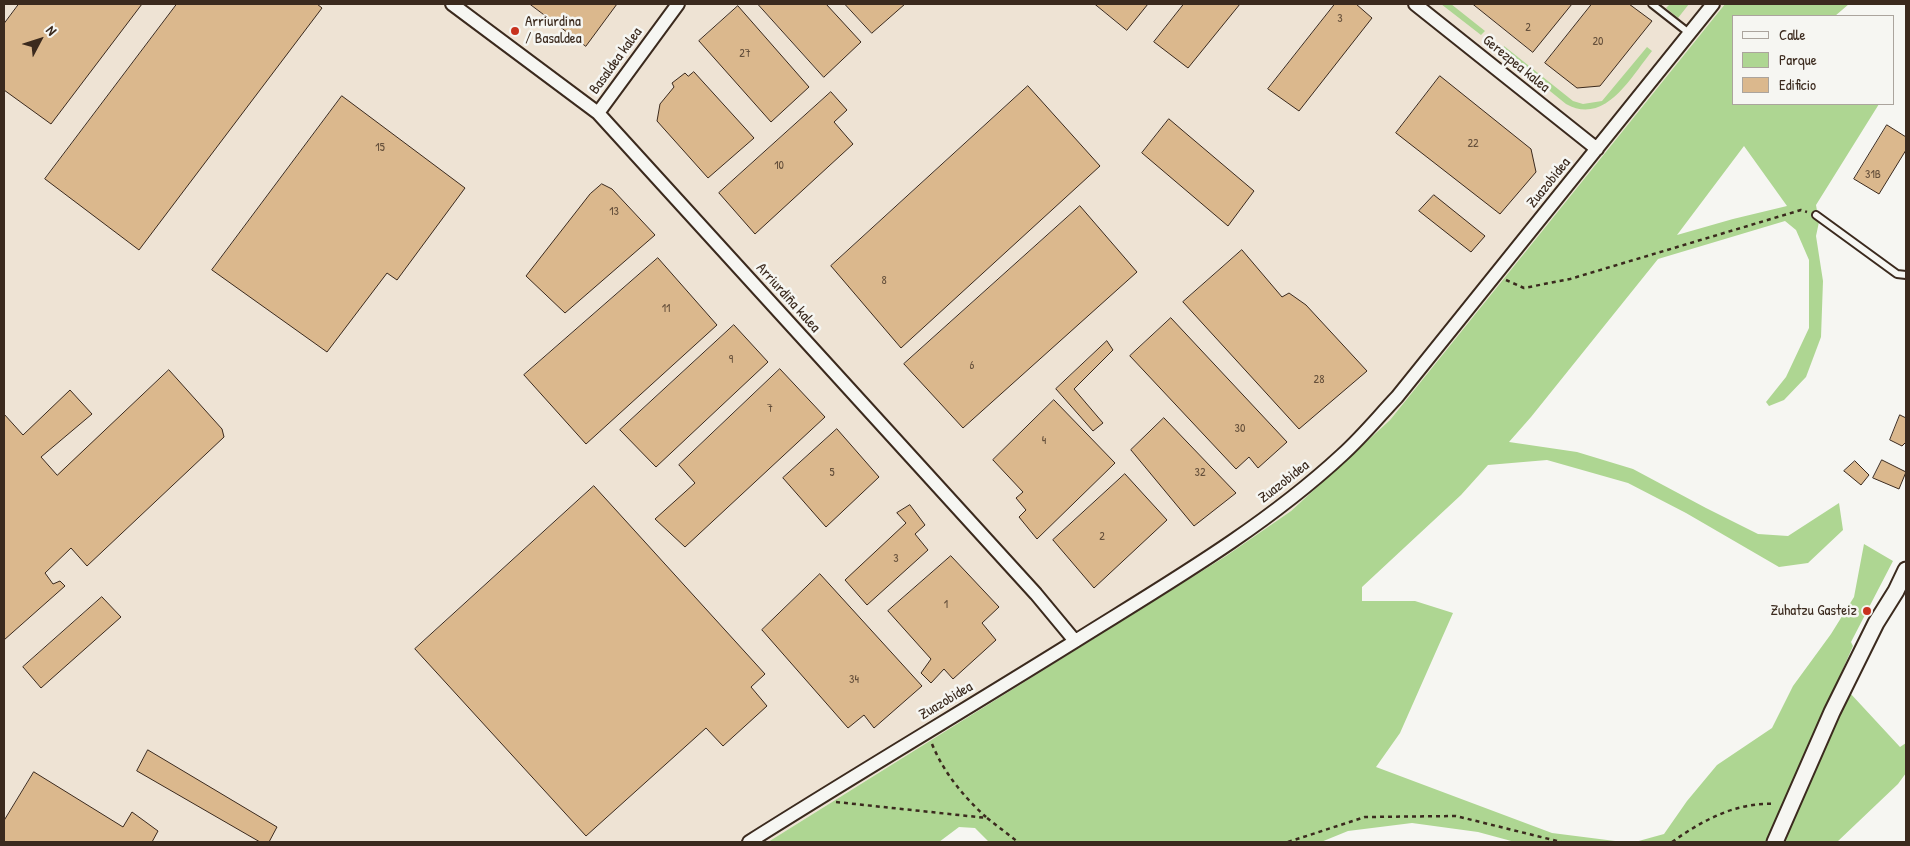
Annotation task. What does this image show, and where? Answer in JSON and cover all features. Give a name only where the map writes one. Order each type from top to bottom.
[{"type":"street","name":"Arriurdiña kalea","points":[[452,4],[598,113],[1030,587],[1075,641]]},
{"type":"street","name":"Basaldea kalea","points":[[598,113],[678,4]]},
{"type":"street","name":"Gerezpea kalea","points":[[1415,4],[1597,149]]},
{"type":"street","name":"Zuazobidea","points":[[749,842],[1075,641],[1229,543],[1292,498],[1343,454],[1397,397],[1713,4]]},
{"type":"street","points":[[1775,842],[1832,712],[1876,623],[1901,590],[1906,570]]},
{"type":"lane","points":[[1652,4],[1689,33]]},
{"type":"lane","points":[[1816,215],[1897,274],[1906,275]]},
{"type":"path","points":[[1496,276],[1524,288],[1570,279],[1801,210],[1816,215]]},
{"type":"path","points":[[927,732],[951,780],[966,798],[1018,842]]},
{"type":"path","points":[[824,794],[837,803],[988,818]]},
{"type":"path","points":[[1672,842],[1694,827],[1730,809],[1759,803],[1792,804]]},
{"type":"path","points":[[1288,842],[1365,817],[1456,816],[1561,842]]},
{"type":"shaded area","points":[[4,4],[1725,4],[1390,420],[1291,511],[1226,556],[768,842],[4,842]]},
{"type":"green space","points":[[1441,4],[1451,4],[1485,31],[1481,35]]},
{"type":"green space","points":[[1670,4],[1689,4],[1678,18],[1666,8]]},
{"type":"green space","points":[[1725,4],[1849,4],[1836,15],[1732,15],[1732,105],[1878,105],[1816,205],[1819,222],[1816,236],[1823,281],[1821,337],[1806,377],[1784,400],[1769,406],[1766,402],[1786,377],[1809,328],[1809,260],[1796,230],[1785,221],[1658,259],[1509,442],[1577,452],[1633,469],[1758,534],[1788,536],[1839,503],[1843,530],[1808,563],[1779,567],[1686,513],[1628,483],[1547,460],[1488,465],[1461,495],[1362,587],[1362,601],[1415,601],[1453,613],[1400,733],[1376,767],[1552,833],[1623,842],[1515,842],[1478,832],[1412,823],[1348,831],[1321,842],[989,842],[975,828],[959,827],[939,842],[768,842],[1226,556],[1291,511],[1390,420]],"holes":[[[1744,146],[1787,206],[1677,235]]]},
{"type":"green space","points":[[1504,46],[1573,101],[1583,104],[1602,101],[1647,47],[1652,51],[1616,96],[1605,104],[1593,109],[1580,109],[1566,104],[1503,53]]},
{"type":"green space","points":[[1864,544],[1893,561],[1851,642],[1853,646],[1767,842],[1635,842],[1664,834],[1687,801],[1717,765],[1772,728],[1793,686],[1831,634],[1854,597]]},
{"type":"green space","points":[[1850,693],[1900,747],[1906,743],[1906,773],[1898,784],[1837,842],[1784,842]]},
{"type":"building","points":[[19,4],[142,4],[51,124],[4,90],[4,24]]},
{"type":"building","points":[[177,4],[317,4],[322,8],[139,250],[45,179]]},
{"type":"building","points":[[530,4],[617,4],[586,46]]},
{"type":"building","points":[[758,4],[826,4],[861,42],[824,77]]},
{"type":"building","points":[[845,4],[905,4],[872,33]]},
{"type":"building","points":[[1095,4],[1148,4],[1127,30]]},
{"type":"building","points":[[1184,4],[1240,4],[1188,68],[1154,42]]},
{"type":"building","points":[[1335,4],[1356,4],[1372,18],[1299,111],[1268,89]]},
{"type":"building","points":[[1473,4],[1572,4],[1533,52]]},
{"type":"building","points":[[1592,4],[1629,4],[1652,21],[1600,86],[1577,88],[1545,63]]},
{"type":"building","points":[[738,6],[809,87],[771,122],[699,41]]},
{"type":"building","points":[[694,72],[754,138],[708,178],[657,121],[660,104],[674,87],[672,83],[685,73],[688,76]]},
{"type":"building","points":[[1440,76],[1531,149],[1536,172],[1500,214],[1396,133]]},
{"type":"building","points":[[1028,86],[1100,166],[901,348],[831,266]]},
{"type":"building","points":[[831,92],[847,110],[834,122],[853,144],[755,234],[719,193]]},
{"type":"building","points":[[342,96],[465,188],[397,280],[387,273],[327,352],[212,270]]},
{"type":"building","points":[[1169,119],[1254,191],[1228,226],[1142,153]]},
{"type":"building","points":[[1887,125],[1906,137],[1906,150],[1879,194],[1854,179]]},
{"type":"building","points":[[602,184],[612,189],[655,235],[565,313],[526,276],[590,194]]},
{"type":"building","points":[[1434,195],[1485,236],[1471,252],[1419,211]]},
{"type":"building","points":[[1080,206],[1137,272],[963,428],[904,364]]},
{"type":"building","points":[[1242,250],[1282,297],[1289,293],[1306,305],[1367,371],[1299,429],[1183,302]]},
{"type":"building","points":[[658,258],[717,325],[586,444],[524,375]]},
{"type":"building","points":[[1171,318],[1287,442],[1258,468],[1249,457],[1236,469],[1130,356]]},
{"type":"building","points":[[734,325],[768,362],[656,467],[620,430]]},
{"type":"building","points":[[1107,341],[1113,350],[1074,389],[1103,423],[1093,431],[1056,389]]},
{"type":"building","points":[[780,369],[825,417],[685,547],[655,519],[695,483],[679,465]]},
{"type":"building","points":[[169,370],[222,429],[224,437],[87,566],[71,548],[45,573],[53,584],[60,581],[65,586],[4,640],[4,414],[23,435],[70,390],[92,414],[41,457],[57,475]]},
{"type":"building","points":[[1054,400],[1115,463],[1037,539],[1019,517],[1026,510],[1016,498],[1023,492],[993,460]]},
{"type":"building","points":[[1900,415],[1906,418],[1906,442],[1902,446],[1890,440]]},
{"type":"building","points":[[1164,418],[1236,493],[1194,526],[1131,450]]},
{"type":"building","points":[[837,429],[879,477],[826,527],[783,478]]},
{"type":"building","points":[[1882,460],[1906,472],[1899,489],[1873,478]]},
{"type":"building","points":[[1855,461],[1869,475],[1861,485],[1844,471]]},
{"type":"building","points":[[1125,474],[1167,520],[1094,588],[1053,540]]},
{"type":"building","points":[[594,486],[765,674],[751,687],[767,706],[723,746],[706,728],[586,836],[415,649]]},
{"type":"building","points":[[910,505],[925,525],[915,534],[928,550],[867,605],[845,580],[906,523],[897,513]]},
{"type":"building","points":[[951,556],[999,607],[982,623],[996,640],[953,679],[944,669],[931,683],[921,673],[931,659],[888,611]]},
{"type":"building","points":[[820,574],[922,686],[874,728],[864,715],[848,728],[762,630]]},
{"type":"building","points":[[102,597],[121,617],[41,688],[23,667]]},
{"type":"building","points":[[148,750],[277,827],[269,842],[260,842],[137,771]]},
{"type":"building","points":[[34,772],[123,827],[132,812],[158,831],[152,842],[4,842],[4,821]]},
{"type":"place","name":"Arriurdina / Basaldea","points":[[515,31]]},
{"type":"place","name":"Zuhatzu Gasteiz","points":[[1867,611]]}]
